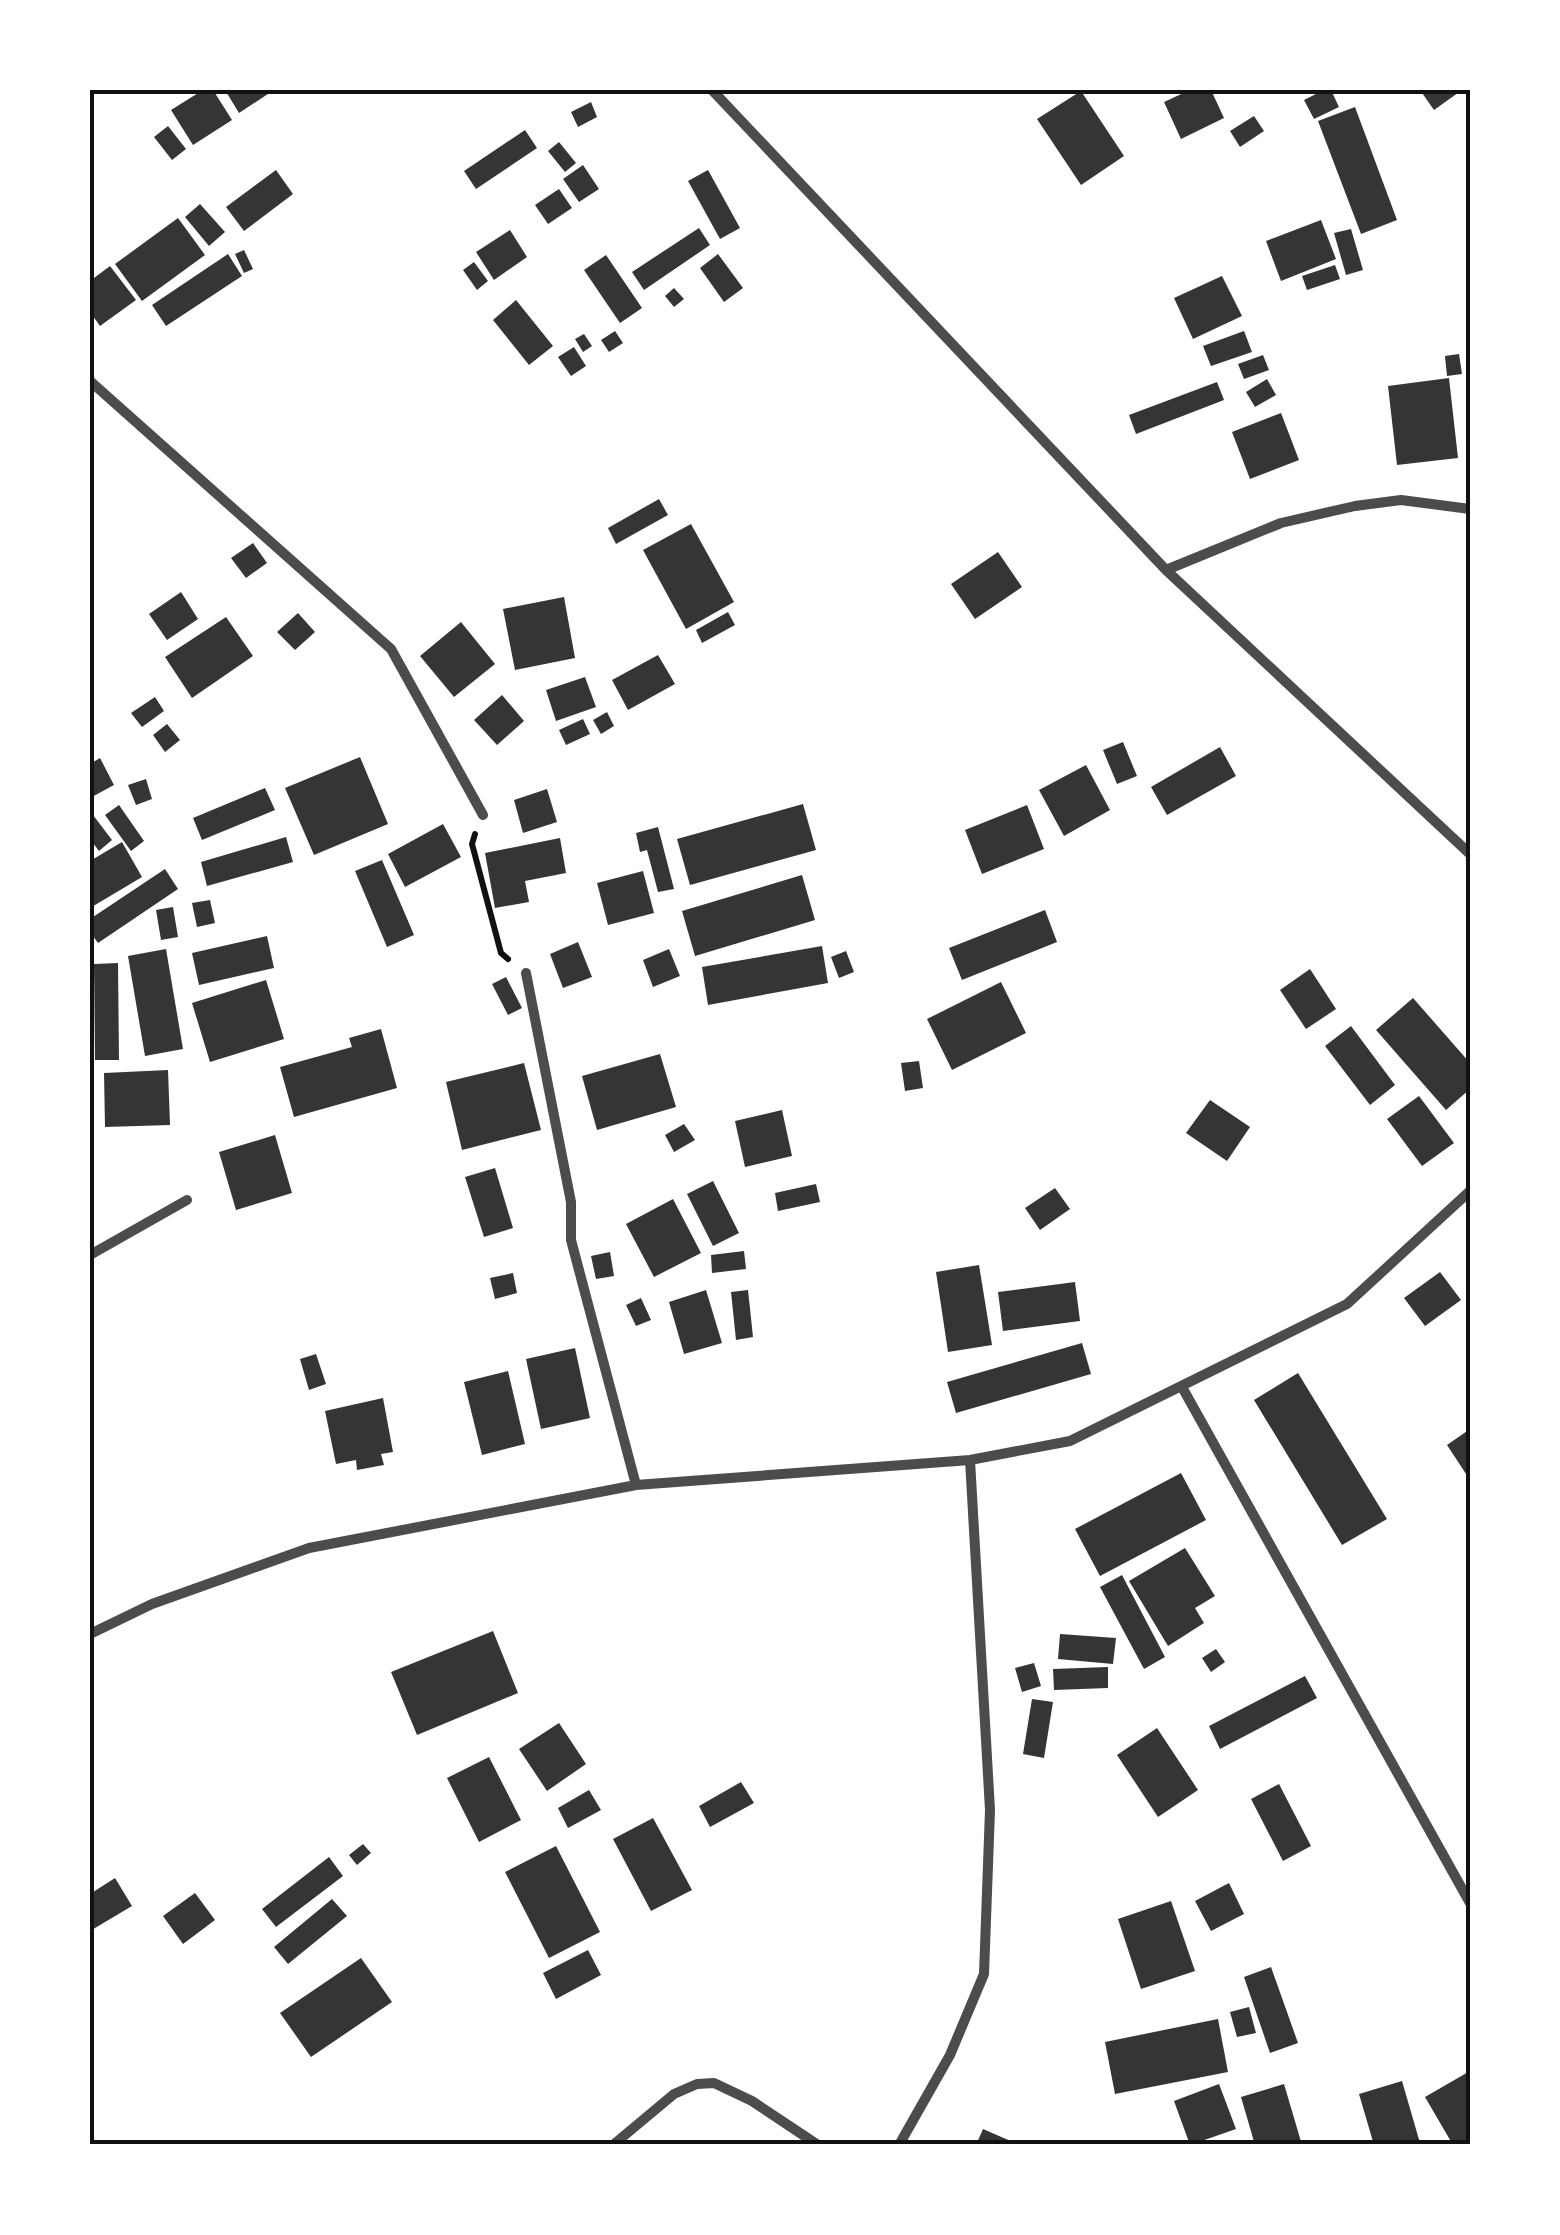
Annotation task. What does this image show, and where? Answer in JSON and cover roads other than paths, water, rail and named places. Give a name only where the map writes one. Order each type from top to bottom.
[{"type":"street","points":[[712,90],[1166,570],[1470,854]]},
{"type":"street","points":[[90,381],[391,649],[483,814]]},
{"type":"street","points":[[1166,570],[1280,523],[1355,506],[1401,500],[1470,509]]},
{"type":"street","points":[[526,973],[570,1202],[571,1240],[636,1486]]},
{"type":"street","points":[[90,1634],[152,1604],[309,1548],[636,1486],[970,1460],[1070,1441],[1347,1304],[1470,1191]]},
{"type":"street","points":[[90,1255],[188,1200]]},
{"type":"street","points":[[1182,1387],[1470,1904]]},
{"type":"street","points":[[899,2145],[950,2056],[984,1974],[990,1810],[970,1460]]},
{"type":"street","points":[[613,2145],[674,2094],[697,2084],[714,2083],[752,2100],[818,2145]]}]
